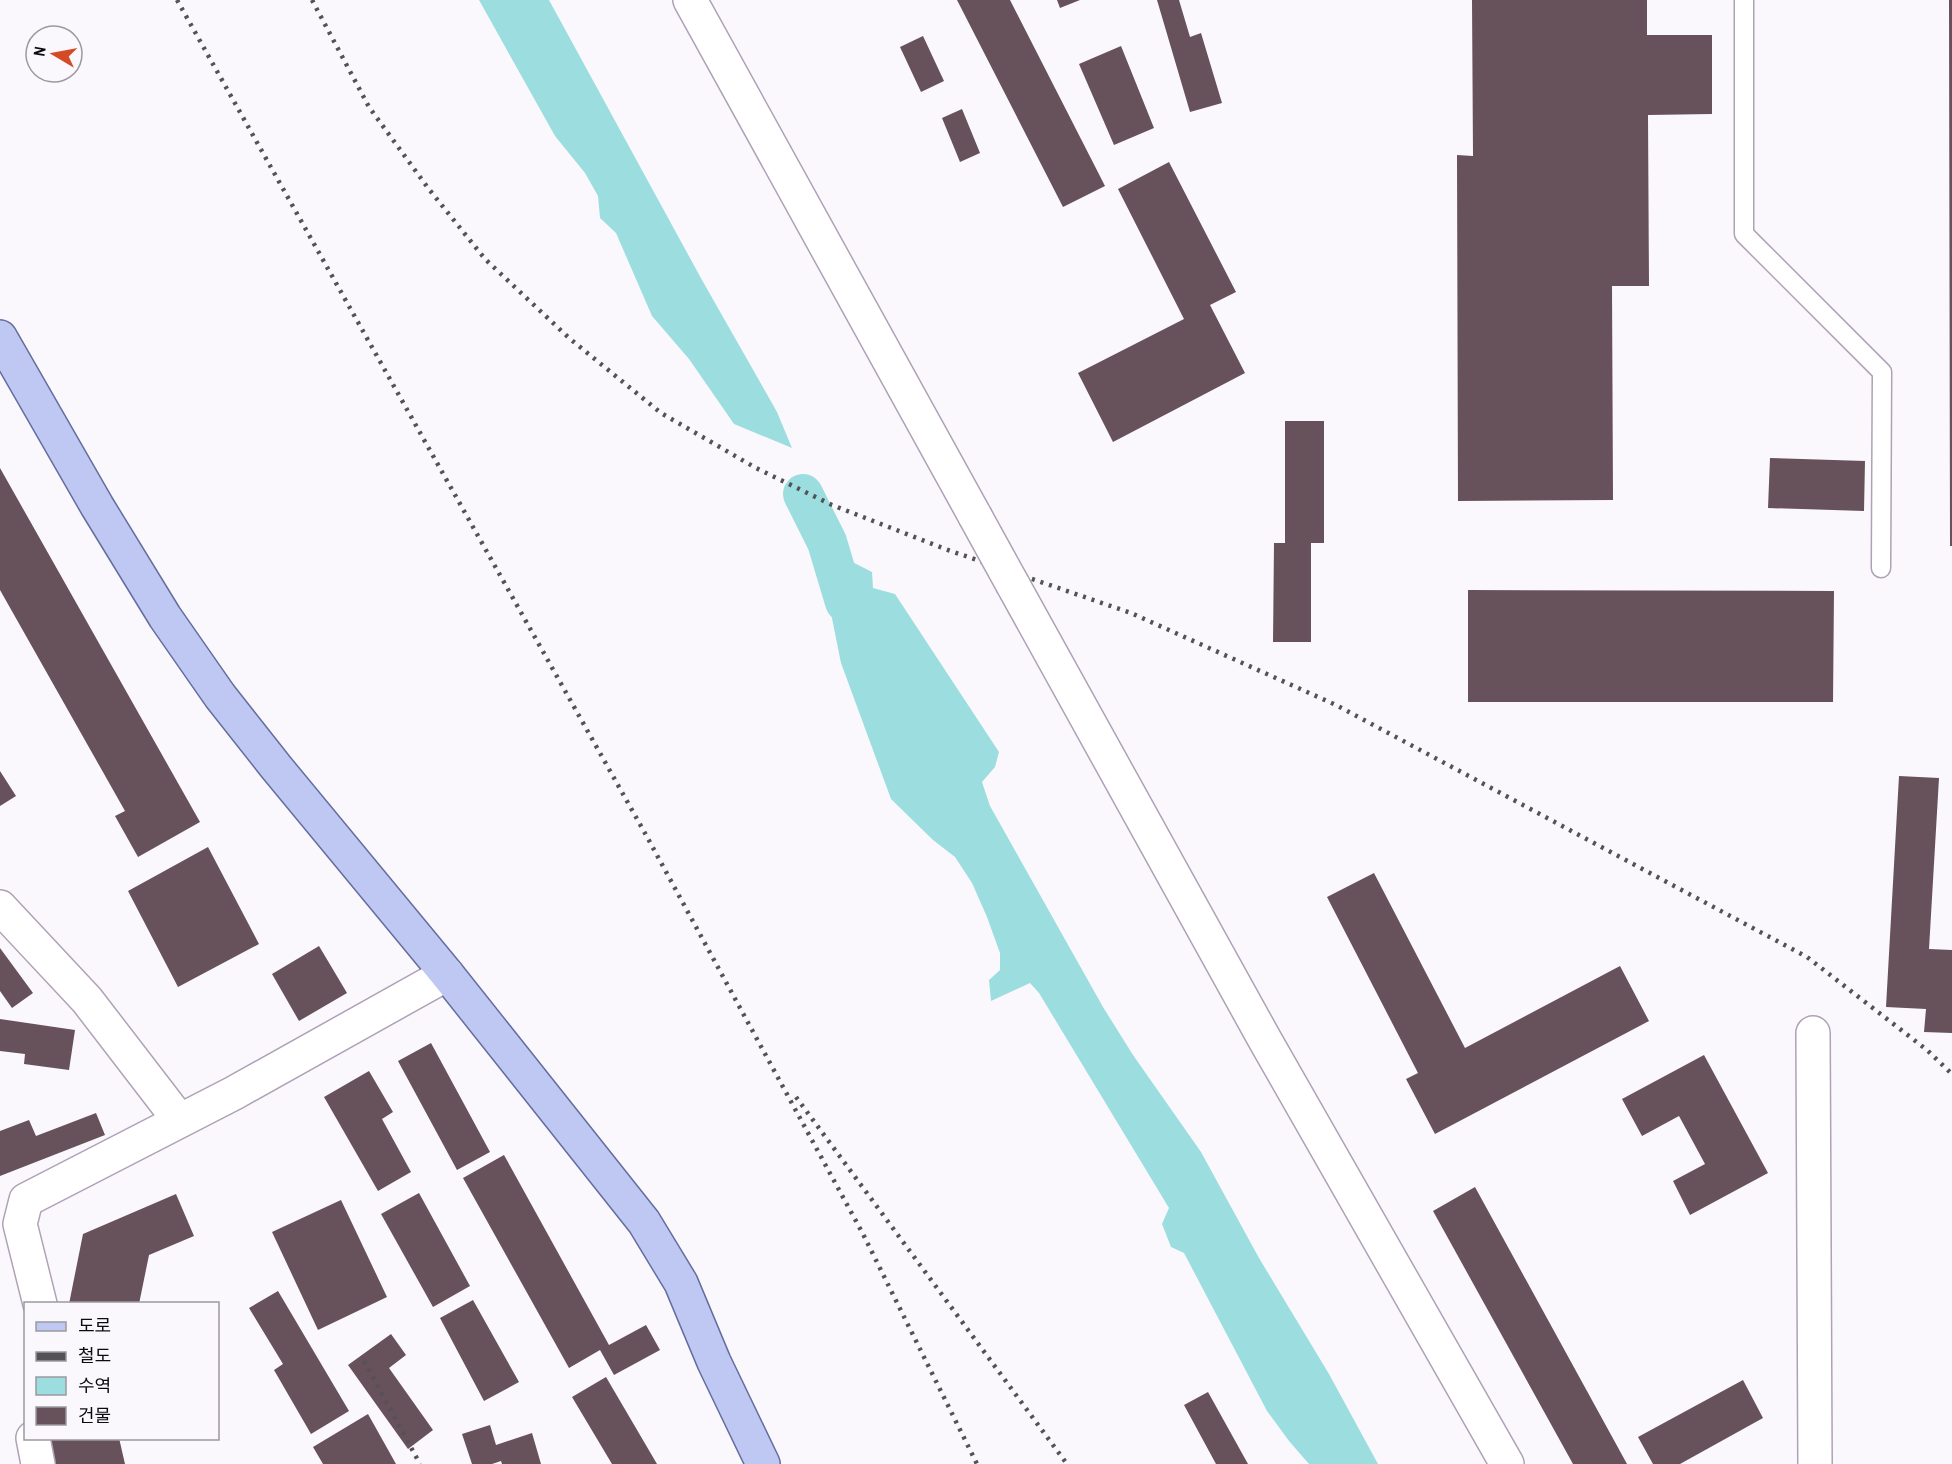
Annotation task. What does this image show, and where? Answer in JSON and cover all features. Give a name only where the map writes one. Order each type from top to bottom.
[{"type":"main road","points":[[0,337],[97,506],[179,637],[220,696],[447,974],[644,1222],[681,1283],[714,1362],[763,1464]]},
{"type":"street","points":[[690,0],[1265,1040],[1507,1464]]},
{"type":"street","points":[[0,907],[87,1000],[180,1121]]},
{"type":"street","points":[[40,1302],[20,1224],[26,1200],[180,1121],[447,974]]},
{"type":"street","points":[[1813,1033],[1815,1464]]},
{"type":"street","points":[[33,1440],[38,1464]]},
{"type":"lane","points":[[1744,0],[1744,234],[1882,372],[1881,568]]},
{"type":"water","points":[[479,0],[549,0],[777,412],[792,448],[734,424],[689,359],[652,316],[616,233],[600,218],[598,196],[585,173],[555,136]]},
{"type":"water","points":[[817,544],[872,572],[873,588],[895,594],[999,752],[995,767],[982,782],[990,806],[1103,1007],[1133,1055],[1201,1152],[1259,1258],[1329,1374],[1378,1464],[1309,1464],[1289,1441],[1267,1411],[1184,1253],[1171,1247],[1162,1224],[1169,1208],[1039,993],[1030,983],[991,1001],[989,980],[1000,970],[1000,953],[987,917],[972,883],[955,857],[933,840],[891,799],[841,663]]},
{"type":"building","points":[[957,0],[1010,0],[1105,186],[1063,207]]},
{"type":"building","points":[[1057,0],[1080,0],[1060,8]]},
{"type":"building","points":[[1157,0],[1179,0],[1190,37],[1201,33],[1222,103],[1190,112]]},
{"type":"building","points":[[1472,0],[1647,0],[1647,35],[1712,35],[1712,114],[1648,115],[1649,286],[1612,286],[1613,500],[1458,501],[1457,155],[1473,156]]},
{"type":"building","points":[[1949,0],[1952,0],[1952,546],[1950,546]]},
{"type":"building","points":[[923,36],[944,81],[921,92],[900,47]]},
{"type":"building","points":[[1121,46],[1154,128],[1114,145],[1079,64]]},
{"type":"building","points":[[962,109],[980,153],[960,162],[942,118]]},
{"type":"building","points":[[1169,162],[1236,292],[1210,305],[1245,373],[1113,442],[1078,373],[1184,319],[1118,189]]},
{"type":"building","points":[[1285,421],[1324,421],[1324,543],[1311,543],[1311,642],[1273,642],[1274,543],[1285,543]]},
{"type":"building","points":[[1770,458],[1865,461],[1864,511],[1768,508]]},
{"type":"building","points":[[0,468],[200,822],[138,857],[115,816],[125,811],[0,590]]},
{"type":"building","points":[[1468,590],[1834,591],[1833,702],[1468,702]]},
{"type":"building","points":[[0,771],[16,796],[0,806]]},
{"type":"building","points":[[1899,776],[1939,778],[1929,949],[1952,950],[1952,1033],[1924,1032],[1926,1009],[1886,1007]]},
{"type":"building","points":[[208,847],[259,944],[178,987],[128,891]]},
{"type":"building","points":[[1374,873],[1465,1048],[1620,966],[1649,1021],[1435,1134],[1406,1079],[1418,1073],[1327,897]]},
{"type":"building","points":[[319,946],[347,993],[299,1021],[272,974]]},
{"type":"building","points":[[0,948],[33,993],[12,1008],[0,991]]},
{"type":"building","points":[[0,1019],[75,1030],[69,1070],[24,1064],[25,1054],[0,1051]]},
{"type":"building","points":[[431,1043],[490,1152],[457,1170],[398,1061]]},
{"type":"building","points":[[1704,1055],[1768,1173],[1690,1215],[1673,1181],[1705,1164],[1679,1116],[1642,1136],[1622,1099]]},
{"type":"building","points":[[369,1071],[393,1112],[382,1119],[411,1172],[378,1191],[324,1097]]},
{"type":"building","points":[[96,1113],[105,1135],[0,1176],[0,1131],[29,1120],[36,1136]]},
{"type":"building","points":[[504,1155],[609,1345],[646,1325],[660,1350],[614,1375],[600,1350],[569,1368],[463,1178]]},
{"type":"building","points":[[1475,1187],[1627,1464],[1573,1464],[1433,1211]]},
{"type":"building","points":[[419,1193],[470,1286],[433,1307],[381,1214]]},
{"type":"building","points":[[176,1194],[194,1236],[149,1255],[139,1302],[69,1302],[83,1234]]},
{"type":"building","points":[[341,1200],[387,1297],[318,1330],[272,1232]]},
{"type":"building","points":[[278,1291],[349,1411],[311,1434],[274,1370],[283,1364],[249,1308]]},
{"type":"building","points":[[473,1300],[519,1382],[484,1401],[440,1318]]},
{"type":"building","points":[[391,1334],[406,1355],[389,1368],[433,1430],[408,1449],[348,1365]]},
{"type":"building","points":[[606,1377],[657,1464],[612,1464],[572,1397]]},
{"type":"building","points":[[1743,1380],[1763,1418],[1680,1464],[1653,1464],[1638,1437]]},
{"type":"building","points":[[1208,1392],[1248,1464],[1216,1464],[1184,1405]]},
{"type":"building","points":[[368,1414],[396,1464],[323,1464],[313,1447]]},
{"type":"building","points":[[490,1425],[496,1445],[532,1433],[541,1464],[502,1464],[501,1461],[492,1464],[472,1464],[462,1434]]},
{"type":"building","points":[[49,1440],[119,1440],[125,1464],[55,1464]]},
{"type":"waterway","points":[[803,494],[827,542],[845,602]]},
{"type":"railway","points":[[177,0],[646,835],[863,1234],[977,1464]]},
{"type":"railway","points":[[312,0],[369,107],[428,188],[485,259],[569,338],[661,413],[756,468],[832,505],[948,550],[1131,613],[1336,705],[1807,957],[1927,1050],[1952,1074]]},
{"type":"railway","points":[[796,1097],[1067,1464]]},
{"type":"railway","points":[[364,1361],[420,1464]]}]
